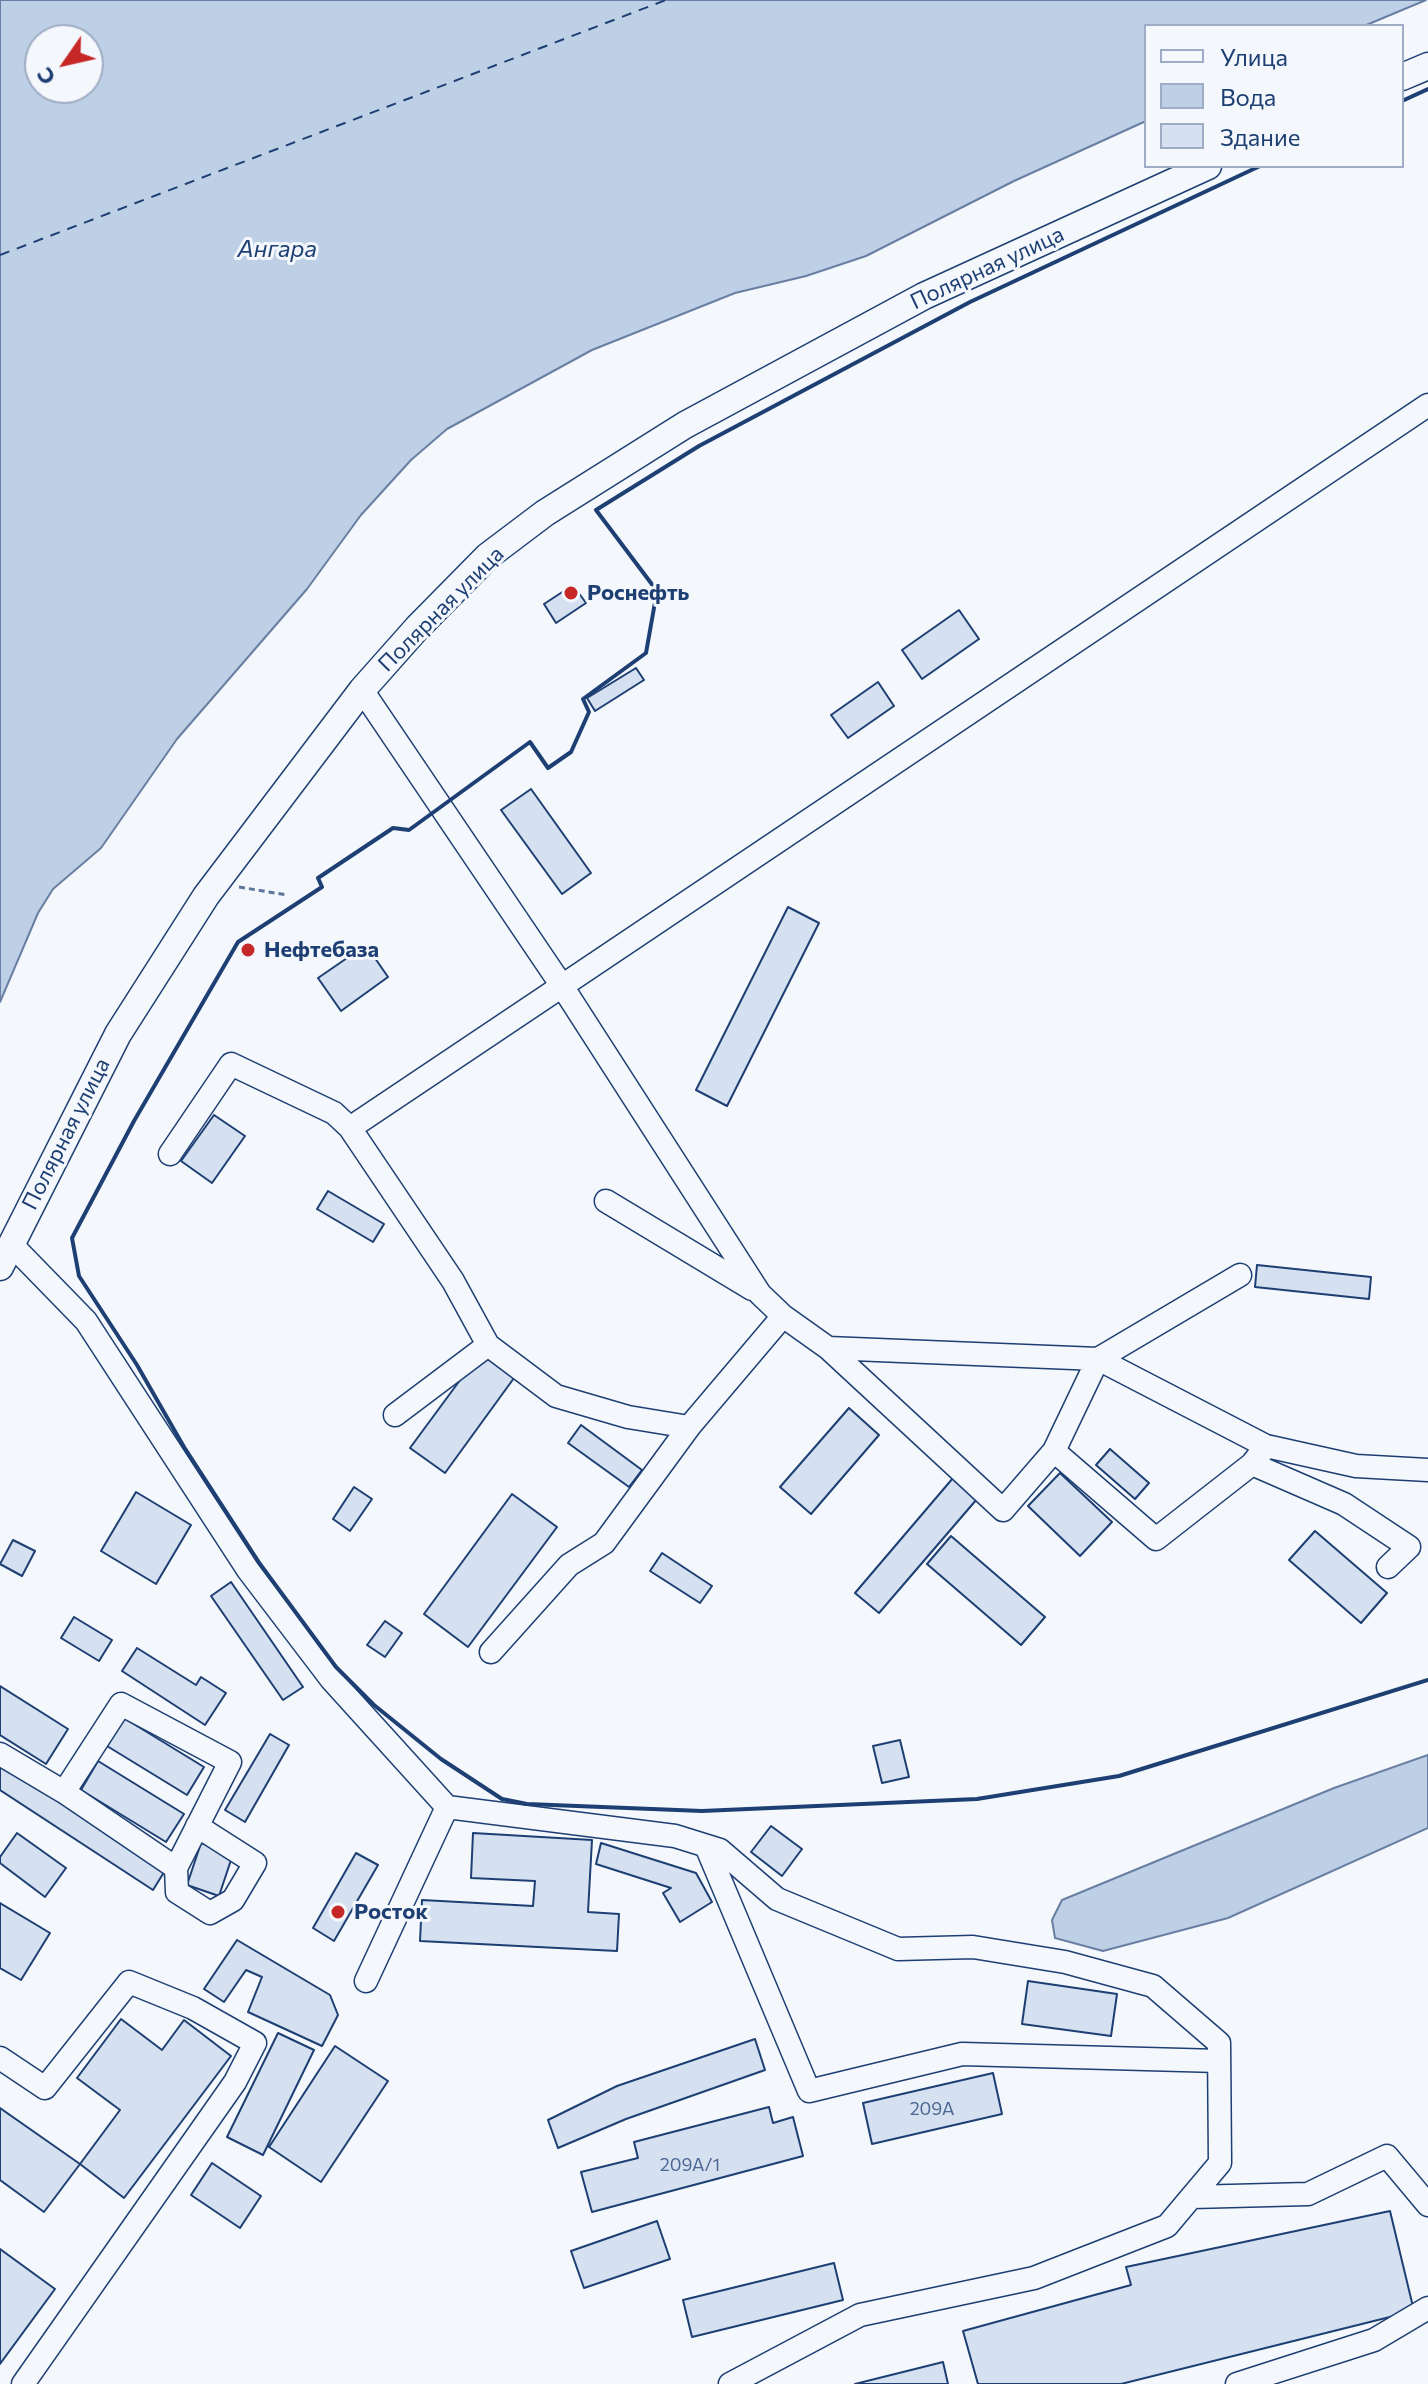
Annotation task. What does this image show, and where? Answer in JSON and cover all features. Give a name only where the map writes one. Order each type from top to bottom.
[{"type":"main road","points":[[1404,76],[1428,66]]},
{"type":"main road","name":"Полярная улица","points":[[5,1255],[125,1023],[206,896],[362,690],[417,628],[488,556],[545,513],[641,451],[924,296],[1204,168]]},
{"type":"lane","points":[[350,1128],[1428,405]]},
{"type":"lane","points":[[362,690],[562,986],[760,1294]]},
{"type":"lane","points":[[170,1154],[231,1064],[334,1113],[350,1128],[453,1281],[488,1345],[529,1379],[556,1396],[628,1417],[689,1427]]},
{"type":"lane","points":[[606,1201],[760,1294],[783,1316],[828,1348],[1003,1510],[1054,1451],[1098,1359],[1240,1275]]},
{"type":"lane","points":[[5,1255],[86,1321],[248,1570],[331,1679],[447,1807],[675,1836],[720,1850],[777,1899],[898,1949],[973,1947],[1065,1962],[1153,1986],[1219,2043],[1220,2163],[1167,2226],[1034,2278],[860,2315],[730,2384]]},
{"type":"lane","points":[[491,1652],[569,1565],[604,1543],[689,1427],[783,1316]]},
{"type":"lane","points":[[395,1415],[488,1345]]},
{"type":"lane","points":[[828,1348],[1098,1359],[1266,1446],[1356,1466],[1428,1470]]},
{"type":"lane","points":[[1054,1451],[1156,1539],[1252,1464],[1266,1446]]},
{"type":"lane","points":[[1252,1464],[1344,1504],[1409,1547],[1388,1567]]},
{"type":"lane","points":[[64,1792],[121,1704],[230,1762],[197,1826],[176,1868],[177,1892],[210,1913],[233,1900],[255,1863],[197,1826]]},
{"type":"lane","points":[[0,1754],[64,1792],[176,1868]]},
{"type":"lane","points":[[366,1981],[447,1807]]},
{"type":"lane","points":[[706,1846],[809,2091],[962,2054],[1219,2061]]},
{"type":"lane","points":[[0,2058],[45,2088],[129,1982],[193,2008],[255,2043],[235,2082],[23,2384]]},
{"type":"lane","points":[[1192,2197],[1308,2194],[1387,2156],[1428,2205]]},
{"type":"lane","points":[[1237,2384],[1374,2340],[1428,2308]]},
{"type":"path","points":[[234,886],[287,895]]},
{"type":"water","name":"Ангара","points":[[0,0],[1426,0],[1369,24],[1144,24],[1144,122],[1014,181],[866,256],[806,276],[735,293],[592,350],[447,429],[411,460],[361,515],[307,589],[177,739],[101,848],[53,889],[38,913],[0,1002]]},
{"type":"water","points":[[1428,1755],[1428,1828],[1228,1918],[1103,1951],[1055,1938],[1052,1920],[1062,1900],[1334,1788]]},
{"type":"building","points":[[573,585],[586,603],[556,623],[544,604]]},
{"type":"building","points":[[959,610],[979,639],[922,679],[902,650]]},
{"type":"building","points":[[636,668],[644,680],[595,711],[587,698]]},
{"type":"building","points":[[878,682],[894,706],[848,738],[831,715]]},
{"type":"building","points":[[531,789],[591,873],[562,894],[501,810]]},
{"type":"building","points":[[788,907],[819,923],[727,1106],[696,1090]]},
{"type":"building","points":[[366,945],[388,977],[341,1011],[318,978]]},
{"type":"building","points":[[214,1115],[245,1136],[212,1183],[181,1161]]},
{"type":"building","points":[[328,1191],[384,1224],[373,1242],[317,1209]]},
{"type":"building","points":[[1257,1265],[1371,1277],[1369,1299],[1255,1287]]},
{"type":"building","points":[[480,1353],[514,1378],[445,1473],[410,1448]]},
{"type":"building","points":[[849,1408],[879,1435],[811,1514],[780,1487]]},
{"type":"building","points":[[581,1425],[642,1470],[629,1487],[568,1443]]},
{"type":"building","points":[[1110,1449],[1149,1483],[1135,1499],[1096,1465]]},
{"type":"building","points":[[1060,1473],[1112,1522],[1080,1556],[1028,1506]]},
{"type":"building","points":[[953,1478],[977,1499],[879,1613],[855,1593]]},
{"type":"building","points":[[354,1487],[372,1499],[350,1531],[333,1519]]},
{"type":"building","points":[[136,1492],[191,1525],[156,1584],[101,1551]]},
{"type":"building","points":[[512,1494],[557,1527],[468,1647],[424,1614]]},
{"type":"building","points":[[1315,1531],[1387,1593],[1361,1623],[1289,1560]]},
{"type":"building","points":[[951,1536],[1045,1617],[1021,1645],[927,1564]]},
{"type":"building","points":[[13,1540],[35,1551],[22,1576],[0,1564]]},
{"type":"building","points":[[662,1553],[712,1586],[700,1603],[650,1571]]},
{"type":"building","points":[[231,1582],[303,1687],[283,1700],[211,1596]]},
{"type":"building","points":[[74,1617],[112,1640],[99,1661],[61,1638]]},
{"type":"building","points":[[385,1621],[402,1633],[385,1657],[367,1645]]},
{"type":"building","points":[[137,1648],[196,1685],[201,1677],[226,1693],[205,1725],[122,1671]]},
{"type":"building","points":[[0,1686],[68,1729],[46,1764],[0,1735]]},
{"type":"building","points":[[124,1718],[204,1767],[187,1795],[107,1746]]},
{"type":"building","points":[[270,1734],[289,1745],[245,1822],[225,1810]]},
{"type":"building","points":[[900,1740],[909,1777],[882,1783],[873,1746]]},
{"type":"building","points":[[0,1760],[166,1869],[153,1890],[0,1790]]},
{"type":"building","points":[[98,1761],[184,1814],[166,1842],[81,1790]]},
{"type":"building","points":[[771,1826],[802,1849],[782,1876],[751,1852]]},
{"type":"building","points":[[17,1833],[66,1868],[45,1897],[0,1863],[0,1857]]},
{"type":"building","points":[[473,1833],[592,1840],[588,1912],[619,1914],[617,1951],[420,1941],[422,1900],[533,1906],[535,1881],[471,1878]]},
{"type":"building","points":[[201,1843],[233,1854],[219,1896],[187,1885]]},
{"type":"building","points":[[601,1843],[696,1873],[712,1902],[680,1922],[663,1893],[671,1888],[596,1864]]},
{"type":"building","points":[[356,1853],[378,1865],[334,1941],[313,1928]]},
{"type":"building","points":[[0,1903],[50,1933],[21,1980],[0,1968]]},
{"type":"building","points":[[237,1940],[330,1995],[338,2015],[322,2046],[248,2012],[262,1977],[246,1970],[224,2002],[204,1989]]},
{"type":"building","points":[[1028,1981],[1117,1994],[1111,2036],[1022,2024]]},
{"type":"building","points":[[121,2019],[162,2050],[184,2020],[231,2056],[124,2198],[80,2164],[120,2110],[77,2078]]},
{"type":"building","points":[[278,2033],[314,2050],[263,2155],[227,2137]]},
{"type":"building","points":[[755,2039],[765,2070],[626,2119],[558,2148],[548,2120],[617,2086]]},
{"type":"building","points":[[335,2046],[388,2081],[321,2182],[269,2147]]},
{"type":"building","points":[[993,2073],[1002,2114],[872,2144],[863,2103]]},
{"type":"building","points":[[769,2107],[773,2123],[793,2117],[803,2156],[592,2212],[581,2172],[638,2158],[634,2142]]},
{"type":"building","points":[[0,2108],[80,2164],[44,2212],[0,2180]]},
{"type":"building","points":[[212,2163],[261,2196],[240,2228],[191,2195]]},
{"type":"building","points":[[1390,2211],[1414,2311],[1121,2384],[978,2384],[963,2331],[1131,2285],[1126,2267]]},
{"type":"building","points":[[657,2221],[670,2259],[584,2288],[571,2251]]},
{"type":"building","points":[[0,2249],[55,2289],[0,2364]]},
{"type":"building","points":[[834,2263],[843,2300],[692,2337],[683,2300]]},
{"type":"building","points":[[943,2362],[948,2384],[855,2384]]},
{"type":"ferry route","points":[[0,255],[666,0]]},
{"type":"wall","points":[[1404,100],[1428,89]]},
{"type":"wall","points":[[1256,168],[970,302],[699,446],[596,510],[657,591],[646,653],[583,699],[589,712],[571,752],[548,768],[530,742],[409,830],[393,828],[318,878],[322,887],[238,942],[134,1121],[72,1238],[79,1276],[137,1365],[184,1447],[260,1564],[336,1667],[374,1705],[441,1759],[502,1799],[527,1804],[702,1811],[977,1799],[1119,1776],[1428,1680]]},
{"type":"place","name":"Роснефть","points":[[571,593]]},
{"type":"place","name":"Нефтебаза","points":[[248,950]]},
{"type":"place","name":"Росток","points":[[338,1912]]}]
